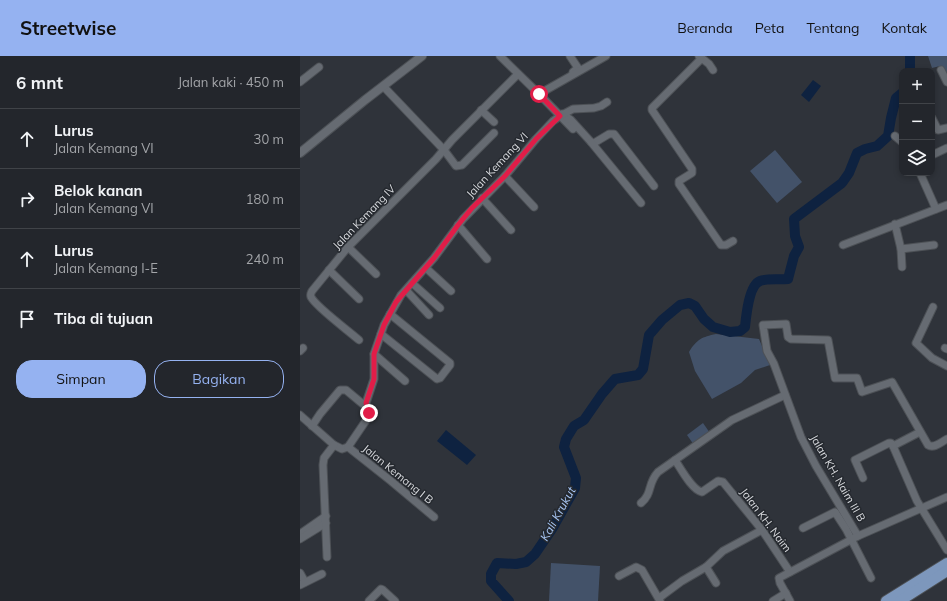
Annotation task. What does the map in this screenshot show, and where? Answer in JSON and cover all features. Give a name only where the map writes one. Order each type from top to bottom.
[{"type":"main road","points":[[886,601],[947,563]]},
{"type":"main road","points":[[892,601],[947,566]]},
{"type":"main road","points":[[900,601],[947,571]]},
{"type":"main road","points":[[906,601],[947,576]]},
{"type":"street","points":[[300,154],[422,56]]},
{"type":"street","points":[[500,56],[561,115],[573,129]]},
{"type":"street","points":[[539,94],[578,69],[570,56]]},
{"type":"street","points":[[539,94],[606,56]]},
{"type":"street","points":[[713,70],[709,64],[700,57],[668,90],[652,108],[652,110],[692,169],[692,173],[679,181],[679,184],[721,245],[726,246],[733,241]]},
{"type":"street","points":[[300,82],[319,67]]},
{"type":"street","points":[[941,70],[947,82]]},
{"type":"street","name":"Jalan Kemang IV","points":[[359,340],[325,312],[312,297],[312,290],[348,247],[518,74]]},
{"type":"street","points":[[383,86],[459,167],[494,133]]},
{"type":"street","points":[[561,115],[573,109],[594,108],[607,102]]},
{"type":"street","points":[[481,110],[494,122]]},
{"type":"street","points":[[561,115],[571,120],[641,203]]},
{"type":"street","name":"Jalan Kemang VI","points":[[348,447],[367,419],[369,413],[366,403],[374,379],[374,354],[381,334],[396,302],[426,268],[458,225],[482,198],[505,176],[536,139],[561,115]]},
{"type":"street","points":[[935,124],[938,130],[947,128]]},
{"type":"street","points":[[591,142],[596,143],[609,134],[614,134],[654,186]]},
{"type":"street","points":[[895,136],[900,140]]},
{"type":"street","points":[[935,153],[947,146]]},
{"type":"street","points":[[505,176],[534,208]]},
{"type":"street","points":[[922,176],[936,209]]},
{"type":"street","points":[[482,198],[511,230]]},
{"type":"street","points":[[843,245],[895,224],[947,206]]},
{"type":"street","points":[[895,224],[901,249],[902,267]]},
{"type":"street","points":[[458,225],[487,259]]},
{"type":"street","points":[[901,249],[934,245]]},
{"type":"street","points":[[348,247],[376,274]]},
{"type":"street","points":[[426,268],[451,291]]},
{"type":"street","points":[[329,270],[359,299]]},
{"type":"street","points":[[412,283],[440,308]]},
{"type":"street","points":[[406,290],[429,315]]},
{"type":"street","points":[[933,307],[916,343],[932,358],[947,366]]},
{"type":"street","points":[[381,334],[437,379],[440,378],[450,366],[450,363],[424,340],[390,314]]},
{"type":"street","name":"Jalan KH. Naim III B","points":[[858,536],[808,451],[774,364],[767,352],[763,325],[786,324],[788,337],[792,340],[828,340],[835,377],[857,378],[862,392],[891,382],[894,383],[920,432]]},
{"type":"street","points":[[374,354],[405,381]]},
{"type":"street","points":[[312,426],[340,390],[346,390],[364,405]]},
{"type":"street","points":[[641,503],[648,496],[650,483],[654,476],[675,460],[732,420],[785,395]]},
{"type":"street","points":[[300,415],[334,445],[342,449],[348,447]]},
{"type":"street","points":[[893,446],[920,432],[931,447],[947,439]]},
{"type":"street","points":[[863,478],[855,460],[889,443],[893,446],[921,508],[947,550]]},
{"type":"street","points":[[327,557],[323,461],[334,445]]},
{"type":"street","name":"Jalan Kemang I B","points":[[348,447],[434,517]]},
{"type":"street","name":"Jalan KH. Naim","points":[[675,460],[695,488],[700,492],[718,481],[723,482],[762,530],[790,572]]},
{"type":"street","points":[[790,601],[779,578],[858,536],[947,497]]},
{"type":"street","points":[[803,528],[834,511],[871,578]]},
{"type":"street","points":[[300,534],[326,519]]},
{"type":"street","points":[[300,539],[326,519]]},
{"type":"street","points":[[619,576],[636,567],[640,568],[659,600],[682,582],[706,567],[720,553],[762,530]]},
{"type":"street","points":[[706,567],[716,583]]},
{"type":"street","points":[[300,573],[303,584],[322,574]]},
{"type":"street","points":[[369,601],[381,589],[395,601]]},
{"type":"street","points":[[773,601],[786,593]]},
{"type":"shaded area","points":[[928,56],[947,56],[947,78],[940,66],[932,68]]},
{"type":"shaded area","points":[[813,80],[821,86],[809,102],[801,95]]},
{"type":"shaded area","points":[[775,150],[802,182],[777,203],[750,171]]},
{"type":"shaded area","points":[[716,334],[759,339],[770,365],[755,370],[741,383],[712,399],[695,371],[689,352],[700,339]]},
{"type":"shaded area","points":[[703,423],[710,433],[694,445],[687,435]]},
{"type":"shaded area","points":[[446,430],[476,455],[467,465],[437,441]]},
{"type":"shaded area","points":[[551,563],[600,566],[598,601],[549,601]]},
{"type":"waterway","name":"Kali Krukut","points":[[910,56],[910,68]]},
{"type":"waterway","name":"Kali Krukut","points":[[509,601],[491,581],[491,574],[497,563],[516,564],[526,562],[535,554],[552,529],[575,488],[576,478],[564,447],[566,439],[574,426],[584,420],[602,394],[615,379],[638,375],[643,369],[649,335],[662,320],[680,305],[689,303],[695,306],[704,319],[713,327],[730,332],[740,331],[745,327],[749,302],[753,288],[756,284],[760,281],[766,280],[788,279],[794,256],[799,247],[795,236],[794,219],[842,183],[849,173],[857,153],[877,146],[888,136],[896,98],[899,96]]},
{"type":"route","points":[[369,413],[366,403],[374,379],[374,354],[384,325],[396,302],[426,268],[472,208],[505,176],[536,139],[553,121],[560,116],[539,94]]}]
